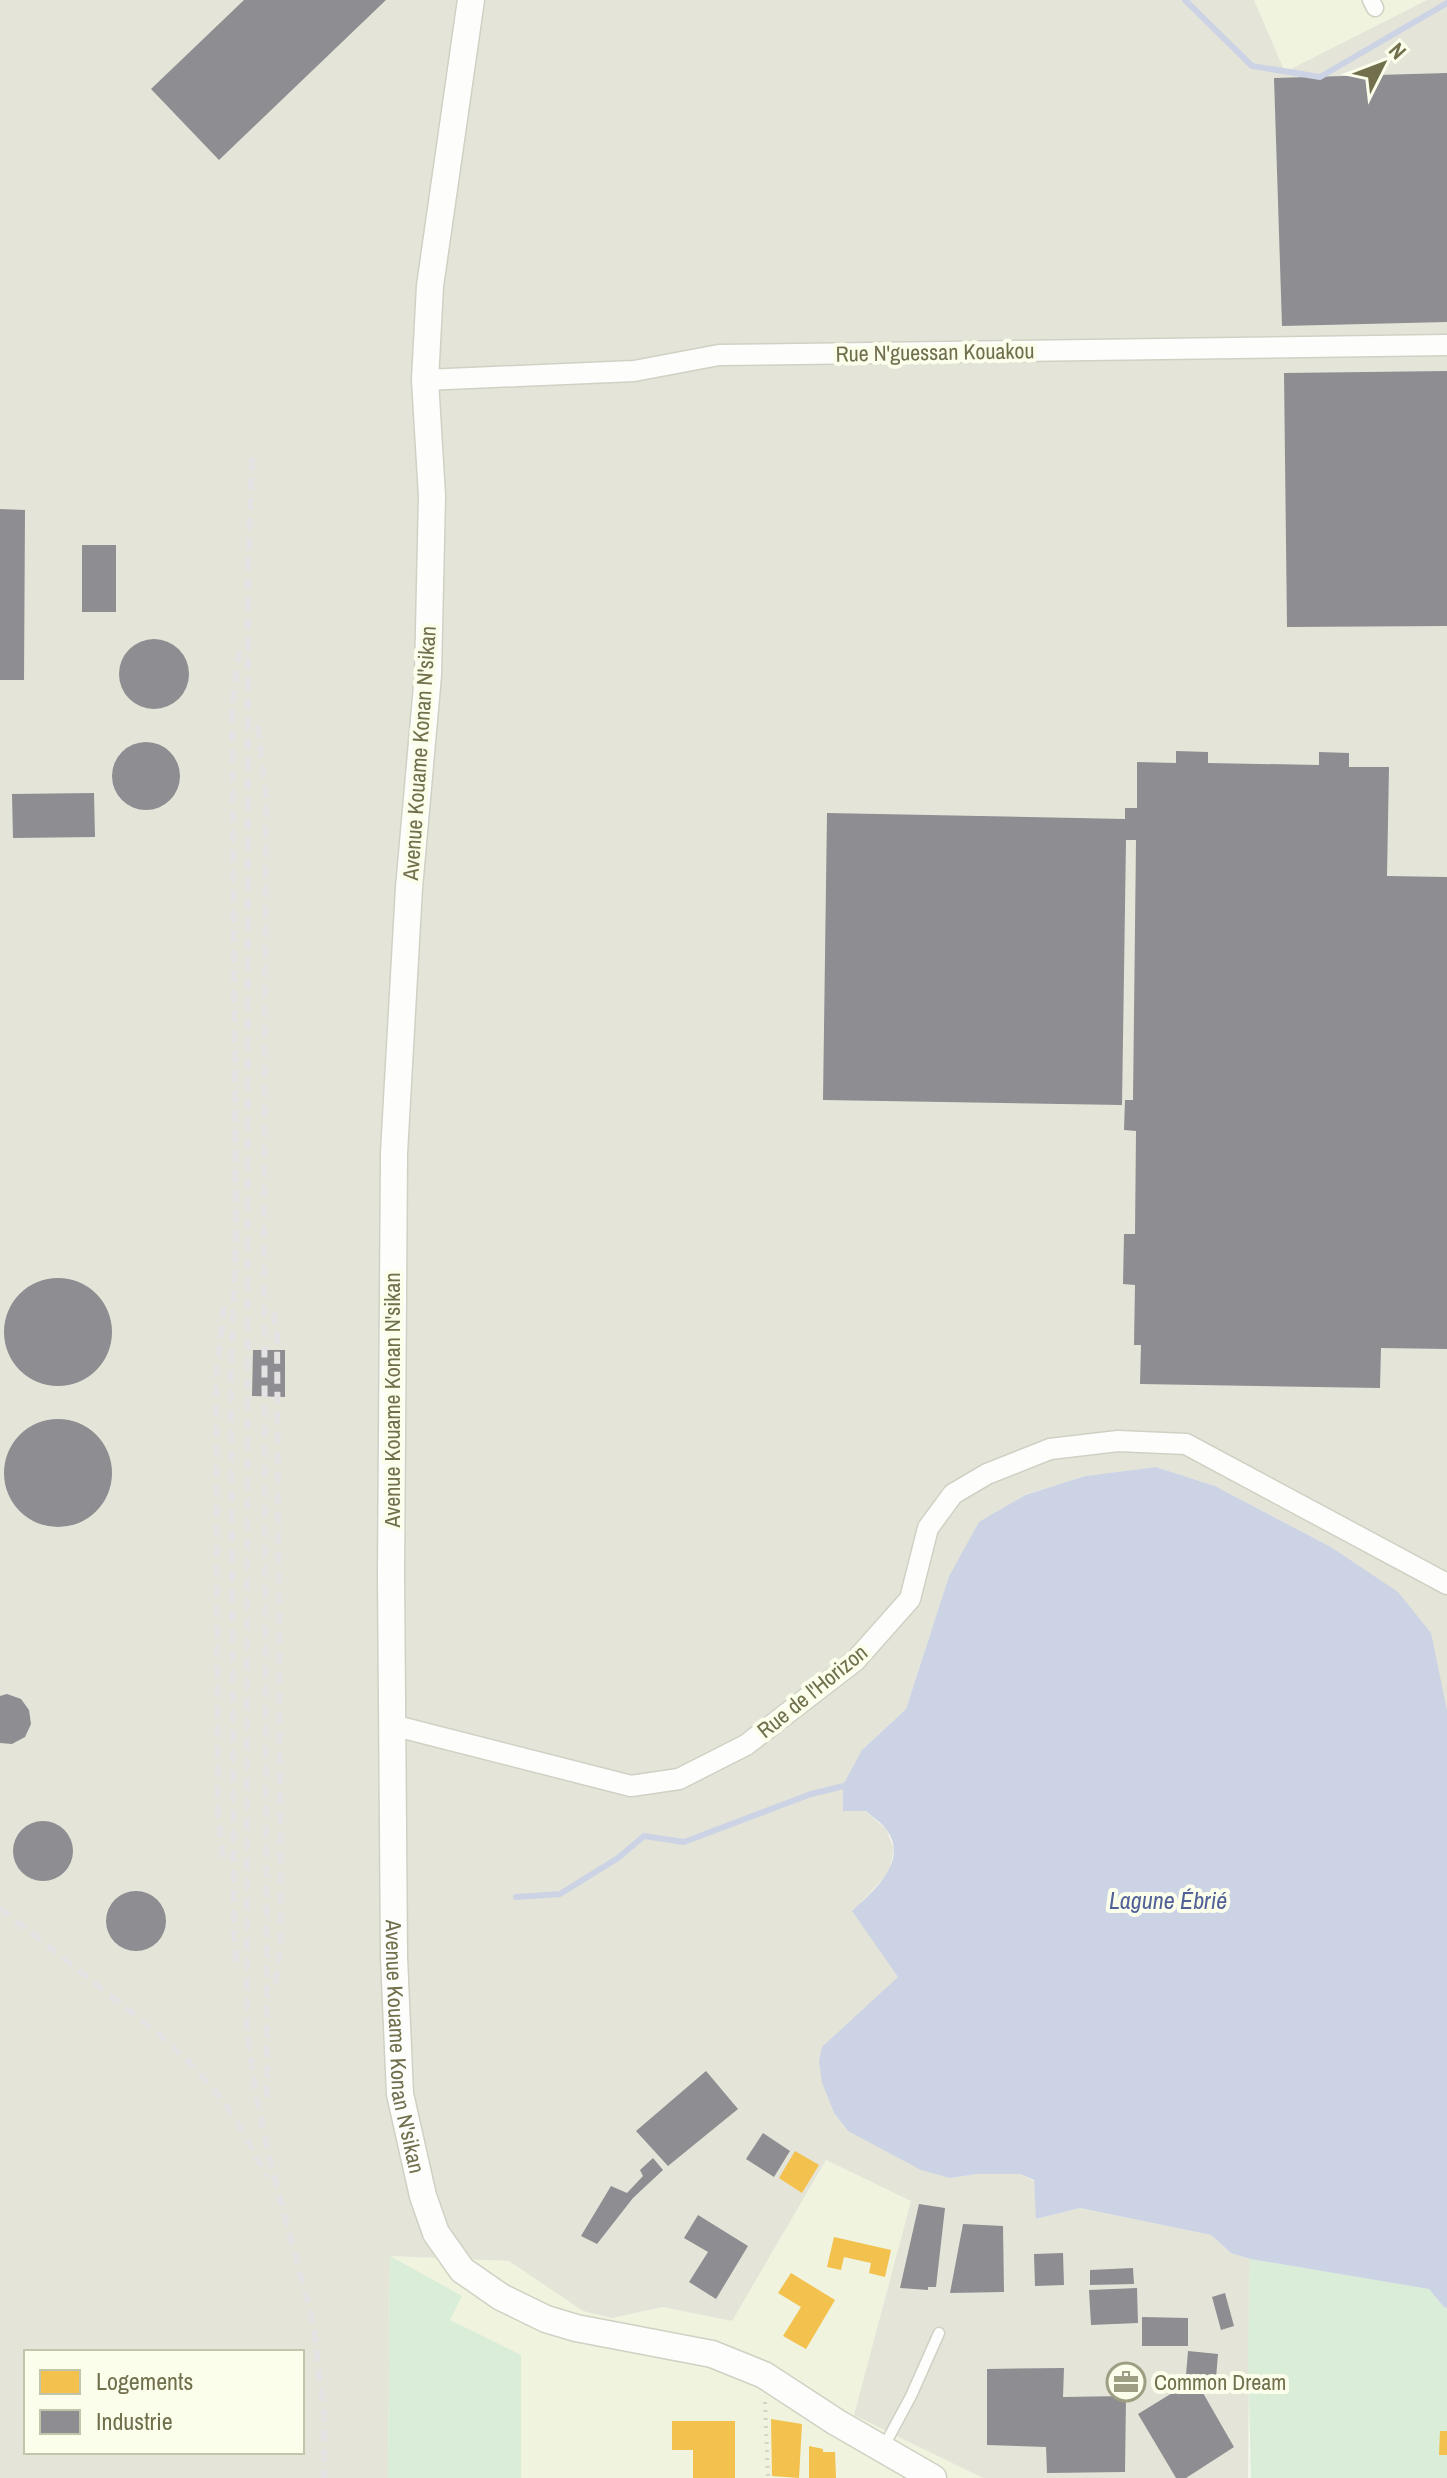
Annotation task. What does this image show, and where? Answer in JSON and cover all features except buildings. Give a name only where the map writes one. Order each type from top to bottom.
[{"type":"street","name":"Avenue Kouame Konan N'sikan","points":[[471,0],[430,286],[425,380],[432,496],[428,675],[409,888],[394,1153],[392,1725],[394,1957],[400,2094],[423,2196],[436,2233],[462,2270],[501,2297],[546,2319],[576,2328],[712,2354],[764,2375],[933,2478]]},
{"type":"street","name":"Rue N'guessan Kouakou","points":[[425,380],[634,371],[719,355],[1447,345]]},
{"type":"street","name":"Rue de l'Horizon","points":[[392,1725],[631,1786],[679,1779],[746,1745],[855,1661],[910,1599],[928,1528],[953,1494],[987,1474],[1050,1449],[1118,1441],[1186,1444],[1447,1584]]},
{"type":"lane","points":[[882,2449],[911,2396],[939,2333]]},
{"type":"path","points":[[764,2375],[768,2478]]},
{"type":"shaded area","points":[[0,0],[1254,0],[1285,72],[1427,0],[1447,0],[1447,1710],[1438,1677],[1331,1547],[1215,1486],[1156,1467],[1085,1476],[1024,1495],[979,1523],[949,1576],[906,1709],[862,1750],[865,1811],[886,1829],[894,1849],[889,1872],[853,1911],[899,1977],[873,2001],[822,2083],[834,2113],[848,2131],[950,2178],[977,2174],[1020,2174],[1034,2181],[1037,2219],[1080,2208],[1211,2235],[1231,2253],[1250,2259],[1248,2478],[983,2478],[854,2415],[911,2201],[826,2160],[732,2321],[663,2307],[612,2318],[583,2311],[509,2261],[390,2256],[388,2478],[0,2478]]},
{"type":"shaded area","points":[[1254,0],[1427,0],[1285,72]]},
{"type":"shaded area","points":[[826,2160],[911,2201],[854,2415],[983,2478],[388,2478],[390,2256],[509,2261],[583,2311],[612,2318],[663,2307],[731,2321]]},
{"type":"shaded area","points":[[390,2256],[462,2296],[450,2320],[521,2355],[521,2478],[388,2478]]},
{"type":"shaded area","points":[[1250,2259],[1430,2289],[1447,2308],[1447,2478],[1251,2478],[1248,2352]]},
{"type":"water","name":"Lagune Ébrié","points":[[1156,1467],[1215,1486],[1331,1547],[1398,1592],[1431,1633],[1447,1710],[1447,2308],[1429,2289],[1250,2259],[1231,2253],[1211,2235],[1080,2208],[1036,2219],[1034,2180],[1020,2174],[977,2174],[950,2178],[921,2170],[848,2131],[834,2113],[822,2083],[819,2061],[822,2047],[898,1977],[852,1911],[886,1874],[894,1852],[892,1841],[884,1826],[866,1811],[843,1811],[843,1785],[862,1750],[906,1709],[949,1576],[979,1522],[1025,1495],[1085,1476]]},
{"type":"waterway","points":[[1185,0],[1252,66],[1320,77],[1447,3]]},
{"type":"waterway","points":[[516,1897],[560,1894],[618,1858],[644,1836],[684,1842],[811,1794],[848,1785]]},
{"type":"railway","points":[[252,458],[248,571],[247,2035],[272,2169],[313,2322],[324,2415],[324,2478]]},
{"type":"railway","points":[[237,1962],[234,1936],[231,1377],[236,1233],[232,709],[239,651]]},
{"type":"railway","points":[[258,726],[266,794],[267,2102]]},
{"type":"railway","points":[[224,1306],[216,1376],[218,1815],[224,1865]]},
{"type":"railway","points":[[274,1312],[277,1336],[281,1937],[275,1988]]},
{"type":"railway","points":[[0,1908],[160,2035],[188,2061],[222,2099],[267,2177]]},
{"type":"place","name":"Common Dream","points":[[1126,2382]]}]
